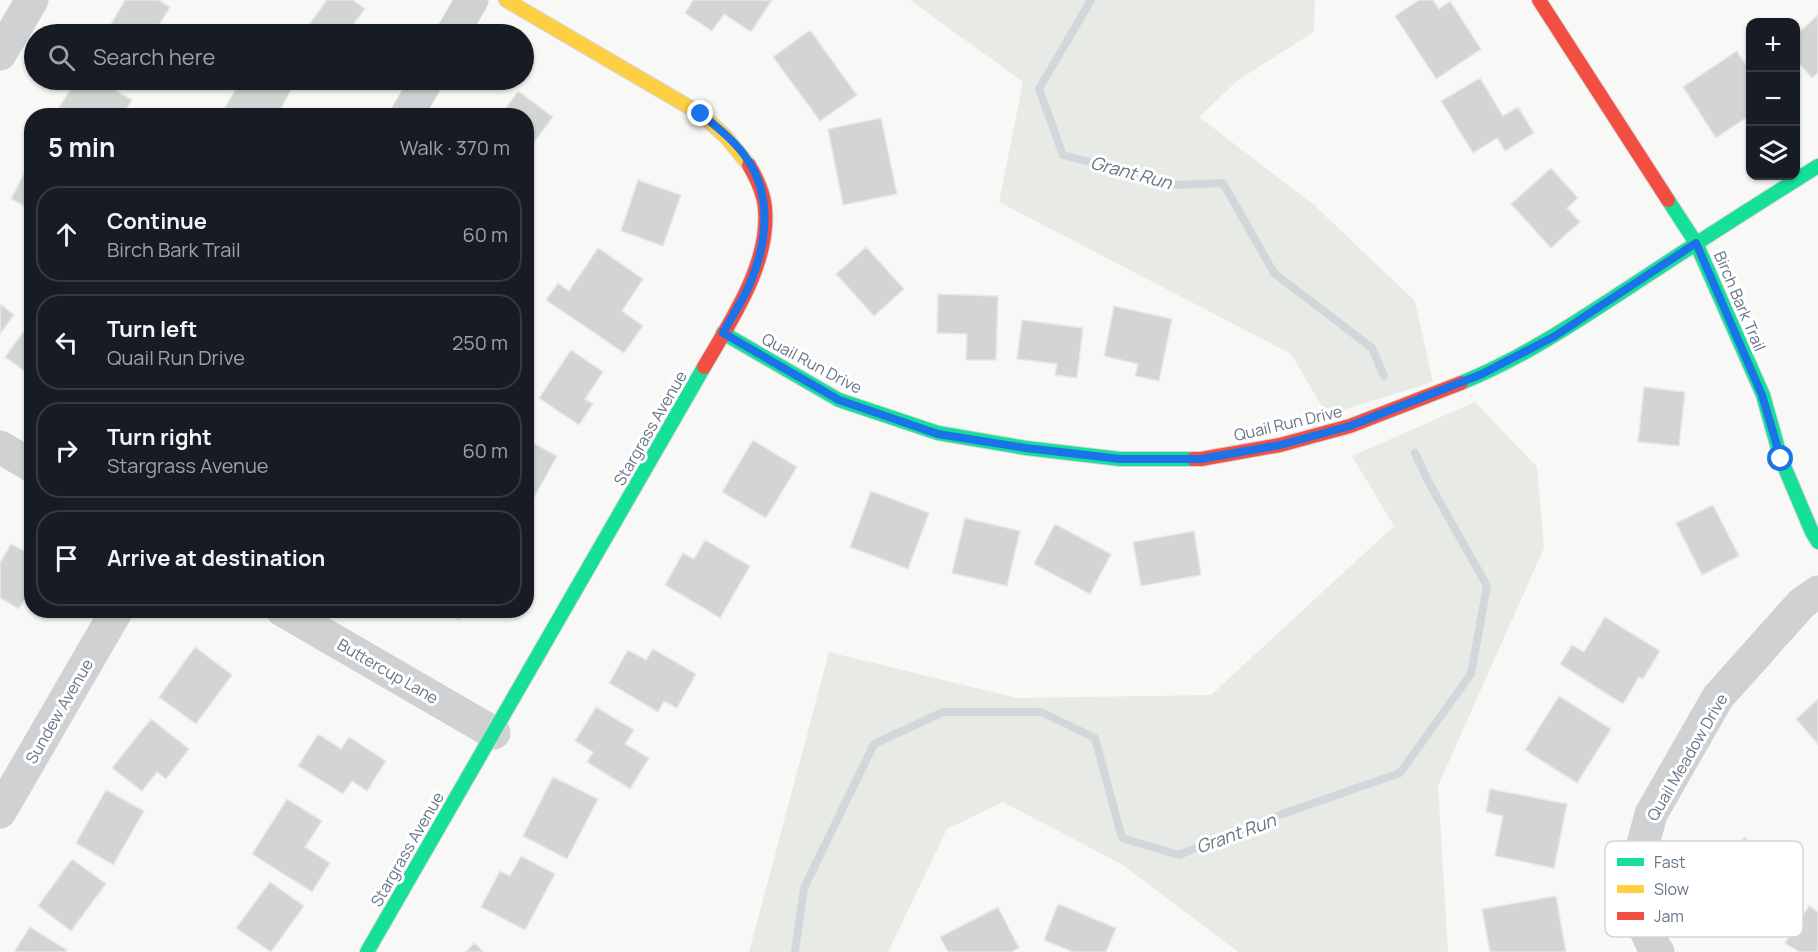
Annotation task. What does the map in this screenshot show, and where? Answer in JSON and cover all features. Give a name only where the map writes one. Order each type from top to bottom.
[{"type":"street","points":[[0,54],[32,0]]},
{"type":"street","points":[[459,24],[472,0]]},
{"type":"street","name":"Stargrass Avenue","points":[[367,952],[748,289],[765,225],[763,193],[748,160],[727,136],[701,114],[506,0]]},
{"type":"street","name":"Birch Bark Trail","points":[[1539,0],[1696,243],[1762,395],[1781,459],[1818,542]]},
{"type":"street","points":[[411,108],[421,90]]},
{"type":"street","name":"Quail Run Drive","points":[[723,333],[839,400],[938,434],[1026,448],[1120,459],[1201,459],[1280,445],[1350,426],[1482,374],[1555,336],[1818,166]]},
{"type":"street","points":[[0,447],[24,461]]},
{"type":"street","name":"Quail Meadow Drive","points":[[1644,841],[1651,814],[1718,698],[1802,603],[1818,592]]},
{"type":"street","name":"Sundew Avenue","points":[[0,812],[112,618]]},
{"type":"street","name":"Buttercup Lane","points":[[296,618],[494,732]]},
{"type":"street","name":"Quail Meadow Drive","points":[[1649,937],[1658,952]]},
{"type":"shaded area","points":[[910,0],[1315,0],[1314,32],[1238,80],[1199,117],[1314,205],[1415,301],[1433,382],[1327,415],[1291,354],[999,202],[1023,82]]},
{"type":"shaded area","points":[[1475,402],[1537,467],[1544,548],[1438,786],[1448,952],[1238,952],[1123,865],[1003,802],[947,829],[888,952],[749,952],[829,652],[1017,698],[1211,695],[1394,526],[1352,456]]},
{"type":"building","points":[[125,0],[158,0],[170,7],[160,24],[111,24]]},
{"type":"building","points":[[327,0],[353,0],[365,9],[354,24],[309,24]]},
{"type":"building","points":[[693,0],[772,0],[751,32],[724,14],[712,31],[685,13]]},
{"type":"building","points":[[1419,0],[1433,0],[1439,9],[1450,1],[1481,49],[1436,79],[1395,16]]},
{"type":"building","points":[[1818,15],[1818,73],[1812,78],[1800,64],[1800,31]]},
{"type":"building","points":[[810,30],[857,95],[820,121],[773,57]]},
{"type":"building","points":[[1737,51],[1746,65],[1746,118],[1716,138],[1683,87]]},
{"type":"building","points":[[1480,78],[1503,116],[1518,107],[1534,133],[1505,151],[1497,138],[1473,153],[1441,101]]},
{"type":"building","points":[[70,90],[115,90],[132,100],[127,108],[59,108]]},
{"type":"building","points":[[235,90],[291,90],[281,108],[225,108]]},
{"type":"building","points":[[518,91],[553,117],[534,142],[534,108],[506,108]]},
{"type":"building","points":[[881,118],[897,194],[843,205],[828,129]]},
{"type":"building","points":[[1551,168],[1578,198],[1567,208],[1580,222],[1551,248],[1511,204]]},
{"type":"building","points":[[24,174],[24,206],[11,199]]},
{"type":"building","points":[[638,180],[681,195],[663,246],[621,231]]},
{"type":"building","points":[[866,247],[904,289],[874,316],[836,274]]},
{"type":"building","points":[[598,248],[643,279],[622,311],[643,326],[624,353],[546,300],[558,283],[569,291]]},
{"type":"building","points":[[938,294],[998,296],[996,360],[966,360],[967,334],[937,333]]},
{"type":"building","points":[[0,304],[14,315],[0,334]]},
{"type":"building","points":[[1114,306],[1172,319],[1159,381],[1135,376],[1138,364],[1104,356]]},
{"type":"building","points":[[1022,320],[1083,328],[1077,378],[1055,375],[1057,364],[1017,359]]},
{"type":"building","points":[[24,331],[24,370],[5,357]]},
{"type":"building","points":[[571,350],[603,372],[585,399],[593,404],[579,425],[539,398]]},
{"type":"building","points":[[1644,387],[1685,392],[1679,446],[1638,442]]},
{"type":"building","points":[[753,440],[797,467],[766,518],[722,492]]},
{"type":"building","points":[[534,443],[557,456],[534,498]]},
{"type":"building","points":[[871,491],[929,513],[908,569],[850,547]]},
{"type":"building","points":[[1713,505],[1739,556],[1702,575],[1676,523]]},
{"type":"building","points":[[965,518],[1020,531],[1007,586],[952,573]]},
{"type":"building","points":[[1055,524],[1111,554],[1090,594],[1034,564]]},
{"type":"building","points":[[1194,531],[1201,575],[1141,586],[1133,542]]},
{"type":"building","points":[[705,540],[750,566],[720,618],[665,585],[683,553],[694,559]]},
{"type":"building","points":[[11,544],[24,551],[24,601],[19,609],[0,598],[0,563]]},
{"type":"building","points":[[1605,617],[1660,651],[1643,679],[1639,677],[1623,704],[1560,664],[1572,645],[1584,652]]},
{"type":"building","points":[[195,647],[232,675],[196,724],[159,697]]},
{"type":"building","points":[[653,649],[696,674],[677,708],[664,701],[658,712],[609,683],[628,650],[646,660]]},
{"type":"building","points":[[1559,696],[1611,729],[1577,783],[1525,750]]},
{"type":"building","points":[[1818,699],[1818,744],[1796,719]]},
{"type":"building","points":[[596,707],[634,730],[625,744],[649,758],[630,789],[587,762],[593,752],[575,741]]},
{"type":"building","points":[[151,719],[189,749],[166,779],[157,772],[142,791],[112,768]]},
{"type":"building","points":[[318,734],[341,749],[349,737],[386,761],[367,791],[352,781],[343,794],[298,766]]},
{"type":"building","points":[[553,777],[598,799],[567,859],[523,836]]},
{"type":"building","points":[[1490,789],[1567,804],[1554,868],[1495,856],[1503,816],[1486,812]]},
{"type":"building","points":[[106,790],[144,811],[113,865],[76,843]]},
{"type":"building","points":[[287,799],[322,821],[305,847],[330,863],[312,892],[252,854]]},
{"type":"building","points":[[521,856],[555,874],[525,930],[481,907],[500,871],[510,876]]},
{"type":"building","points":[[72,859],[106,884],[71,931],[38,906]]},
{"type":"building","points":[[270,882],[304,906],[271,952],[236,928]]},
{"type":"building","points":[[1556,896],[1566,952],[1490,952],[1482,909]]},
{"type":"building","points":[[1058,904],[1116,928],[1106,952],[1073,952],[1044,940]]},
{"type":"building","points":[[1809,906],[1818,912],[1818,952],[1799,952],[1785,943],[1789,937],[1803,937],[1803,915]]},
{"type":"building","points":[[998,907],[1019,948],[1011,952],[948,952],[940,937]]},
{"type":"building","points":[[30,927],[67,950],[66,952],[14,952]]},
{"type":"building","points":[[474,943],[484,952],[466,952]]},
{"type":"waterway","name":"Grant Run","points":[[1091,0],[1039,89],[1063,155],[1177,185],[1223,183],[1274,273],[1372,348],[1384,376]]},
{"type":"waterway","name":"Grant Run","points":[[795,952],[804,888],[874,744],[943,712],[1041,712],[1095,738],[1122,838],[1179,855],[1262,821],[1400,773],[1471,674],[1487,586],[1427,479],[1415,453]]},
{"type":"traffic: fast","points":[[1461,383],[1557,334],[1818,166]]},
{"type":"traffic: fast","points":[[1668,200],[1696,243],[1763,395],[1781,459],[1818,542]]},
{"type":"traffic: fast","points":[[723,333],[839,400],[938,433],[1026,448],[1120,459],[1193,459]]},
{"type":"traffic: fast","points":[[367,952],[704,367]]},
{"type":"traffic: slow","points":[[506,0],[701,114],[726,137],[749,165]]},
{"type":"traffic: jam","points":[[1539,0],[1668,200]]},
{"type":"traffic: jam","points":[[704,367],[746,292],[761,251],[765,230],[765,209],[760,186],[749,165]]},
{"type":"traffic: jam","points":[[1193,459],[1280,445],[1350,426],[1461,383]]},
{"type":"route","points":[[701,114],[727,136],[748,160],[763,193],[765,225],[757,261],[748,289],[723,333],[839,400],[938,434],[1026,448],[1120,459],[1201,459],[1280,445],[1350,426],[1482,374],[1555,336],[1696,243],[1762,395],[1781,459]]}]
